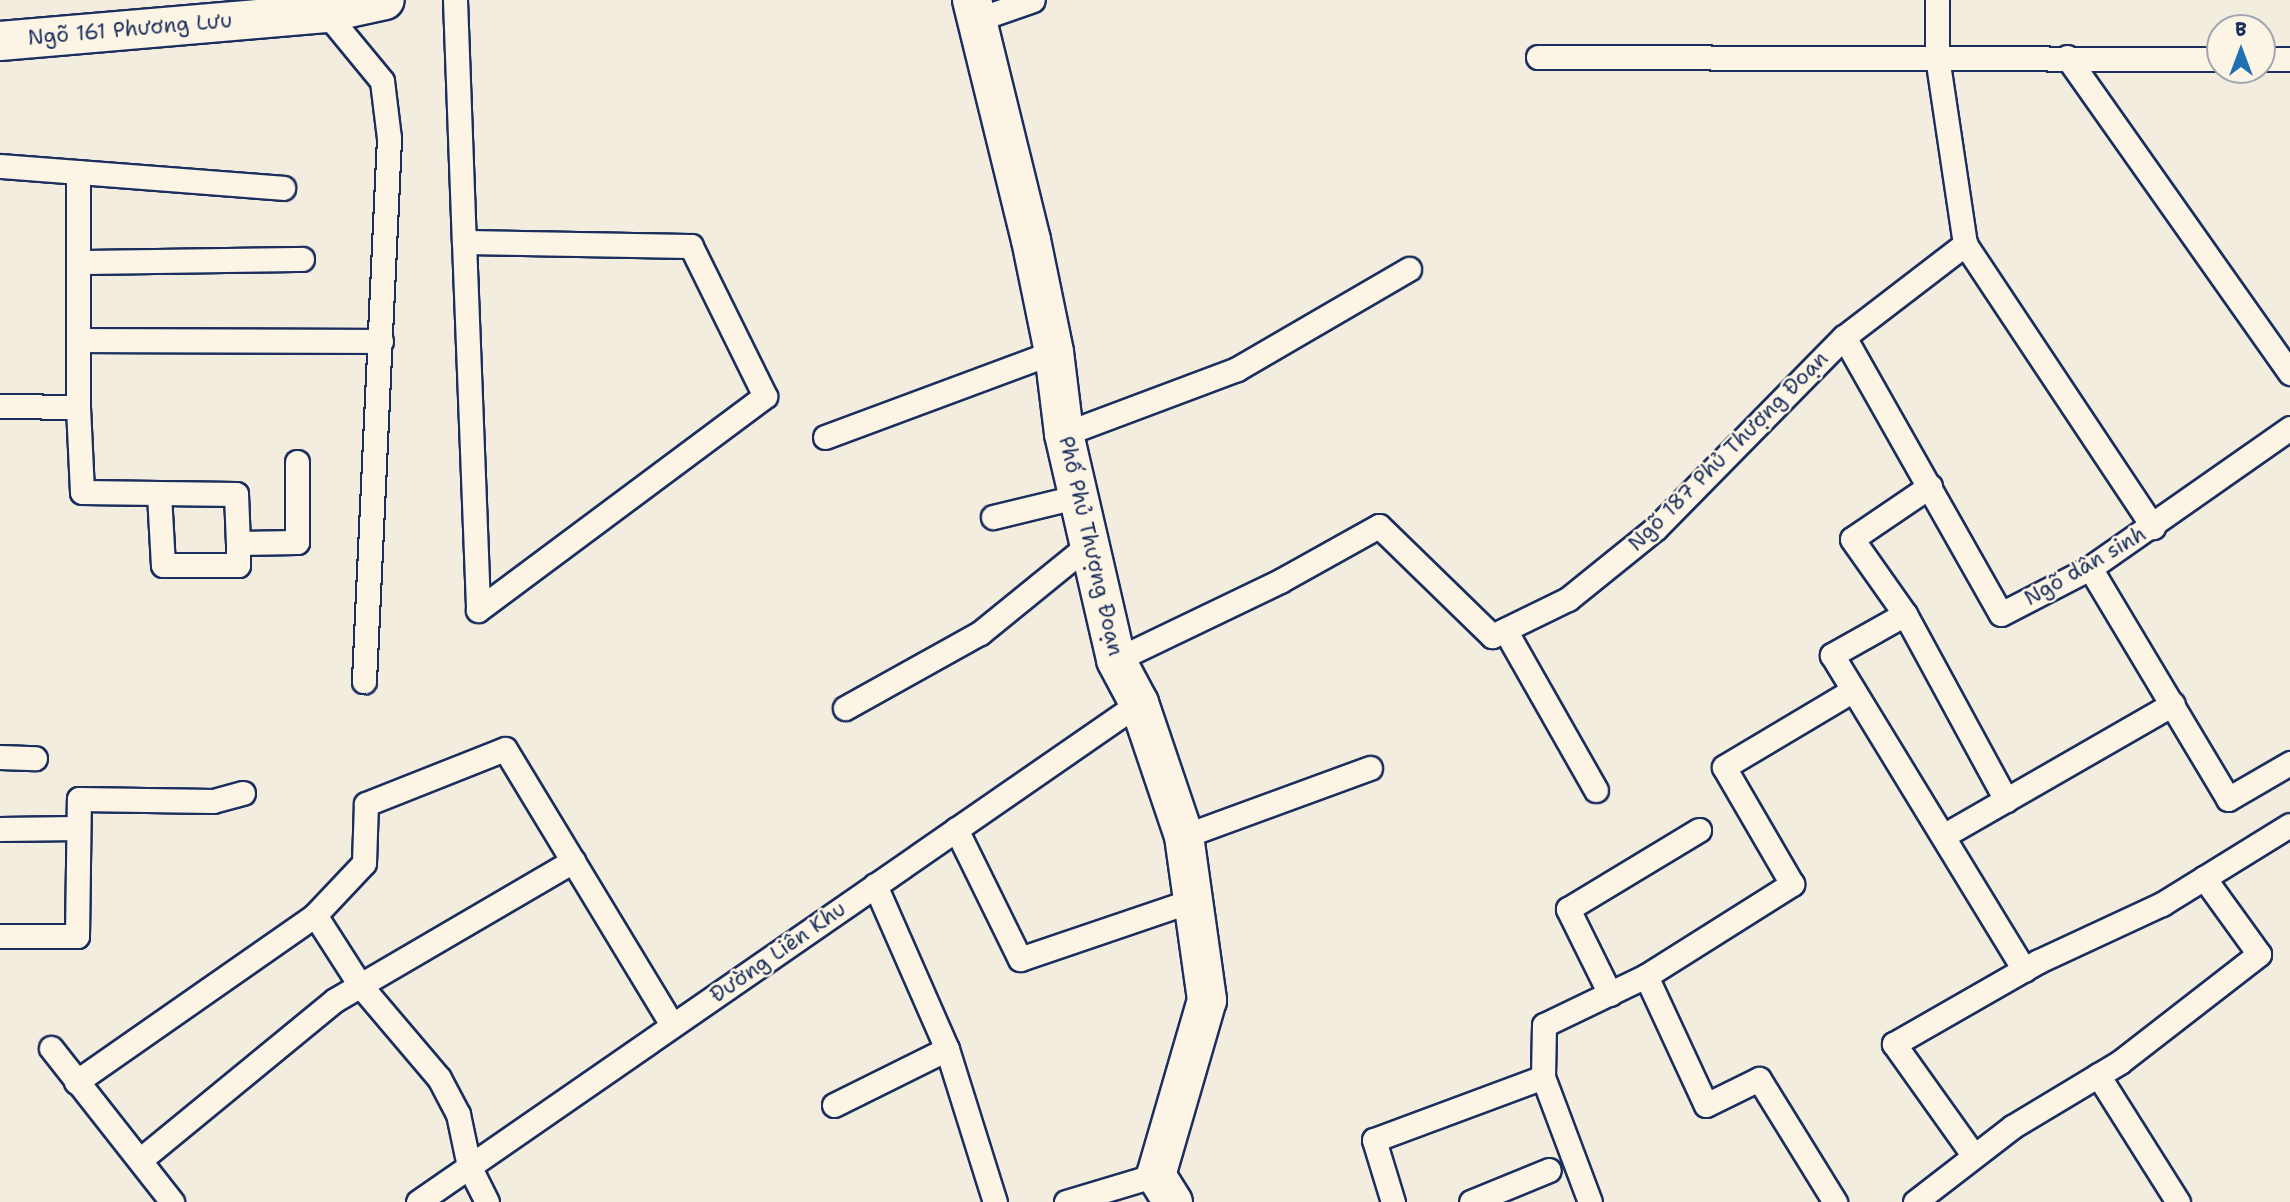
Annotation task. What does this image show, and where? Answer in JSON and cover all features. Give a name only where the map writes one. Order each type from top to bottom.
[{"type":"main road","name":"Ngõ 161 Phương Lưu","points":[[0,41],[244,9],[326,13],[385,0]]},
{"type":"main road","name":"Phố Phủ Thượng Đoạn","points":[[975,9],[1054,352],[1064,434],[1092,542],[1116,660],[1139,703],[1184,835],[1207,1000],[1164,1189]]},
{"type":"lane","points":[[455,0],[464,242],[478,610],[765,396],[691,246],[464,242]]},
{"type":"lane","points":[[975,9],[1033,0]]},
{"type":"lane","points":[[1937,0],[1937,57],[1965,244],[2152,527]]},
{"type":"lane","points":[[326,13],[382,82],[389,138],[364,681]]},
{"type":"lane","points":[[1538,57],[2206,59]]},
{"type":"lane","points":[[2067,57],[2290,373]]},
{"type":"lane","points":[[0,166],[284,188]]},
{"type":"lane","points":[[78,172],[78,407],[82,492],[236,494],[238,565],[163,565],[159,495]]},
{"type":"lane","name":"Ngõ 187 Phủ Thượng Đoạn","points":[[1505,630],[1567,599],[1657,528],[1844,337],[1965,244]]},
{"type":"lane","points":[[79,262],[302,259]]},
{"type":"lane","points":[[1064,434],[1237,369],[1409,270]]},
{"type":"lane","name":"Ngõ dân sinh","points":[[1844,337],[2001,614],[2090,568],[2290,428]]},
{"type":"lane","points":[[79,340],[381,341]]},
{"type":"lane","points":[[825,437],[1054,352]]},
{"type":"lane","points":[[0,407],[78,407]]},
{"type":"lane","points":[[238,543],[297,542],[298,462]]},
{"type":"lane","points":[[1930,486],[1852,539],[1905,614],[2006,800]]},
{"type":"lane","points":[[993,517],[1080,496]]},
{"type":"lane","points":[[1116,660],[1280,581],[1379,526],[1492,636],[1505,630],[1595,790]]},
{"type":"lane","points":[[845,708],[980,633],[1092,542]]},
{"type":"lane","points":[[2090,568],[2228,799],[2290,763]]},
{"type":"lane","points":[[1905,614],[1832,655],[2024,970]]},
{"type":"lane","points":[[1590,1202],[1542,1077],[1544,1026],[1646,976],[1792,884],[1724,767],[1853,690]]},
{"type":"lane","name":"Đường Liên Khu","points":[[418,1202],[1139,703]]},
{"type":"lane","points":[[1943,835],[2173,704]]},
{"type":"lane","points":[[76,1082],[315,915],[365,863],[366,804],[505,749],[672,1026]]},
{"type":"lane","points":[[0,757],[35,758]]},
{"type":"lane","points":[[1184,835],[1370,768]]},
{"type":"lane","points":[[0,936],[77,936],[79,799],[213,800],[243,793]]},
{"type":"lane","points":[[1974,1156],[1894,1044],[2024,970],[2162,904],[2290,825]]},
{"type":"lane","points":[[0,829],[78,828]]},
{"type":"lane","points":[[956,829],[1020,959],[1193,900]]},
{"type":"lane","points":[[1609,994],[1567,909],[1699,830]]},
{"type":"lane","points":[[140,1160],[335,1000],[573,861]]},
{"type":"lane","points":[[1915,1202],[2012,1127],[2098,1075],[2259,954],[2204,878]]},
{"type":"lane","points":[[875,885],[947,1049],[995,1202]]},
{"type":"lane","points":[[315,915],[360,985],[439,1078],[458,1114],[469,1166],[487,1202]]},
{"type":"lane","points":[[1646,976],[1706,1105],[1759,1079],[1835,1202]]},
{"type":"lane","points":[[51,1048],[172,1202]]},
{"type":"lane","points":[[834,1105],[947,1049]]},
{"type":"lane","points":[[2098,1075],[2178,1202]]},
{"type":"lane","points":[[1393,1202],[1374,1140],[1542,1077]]},
{"type":"lane","points":[[1471,1202],[1549,1170]]},
{"type":"lane","points":[[1066,1202],[1164,1189]]}]
